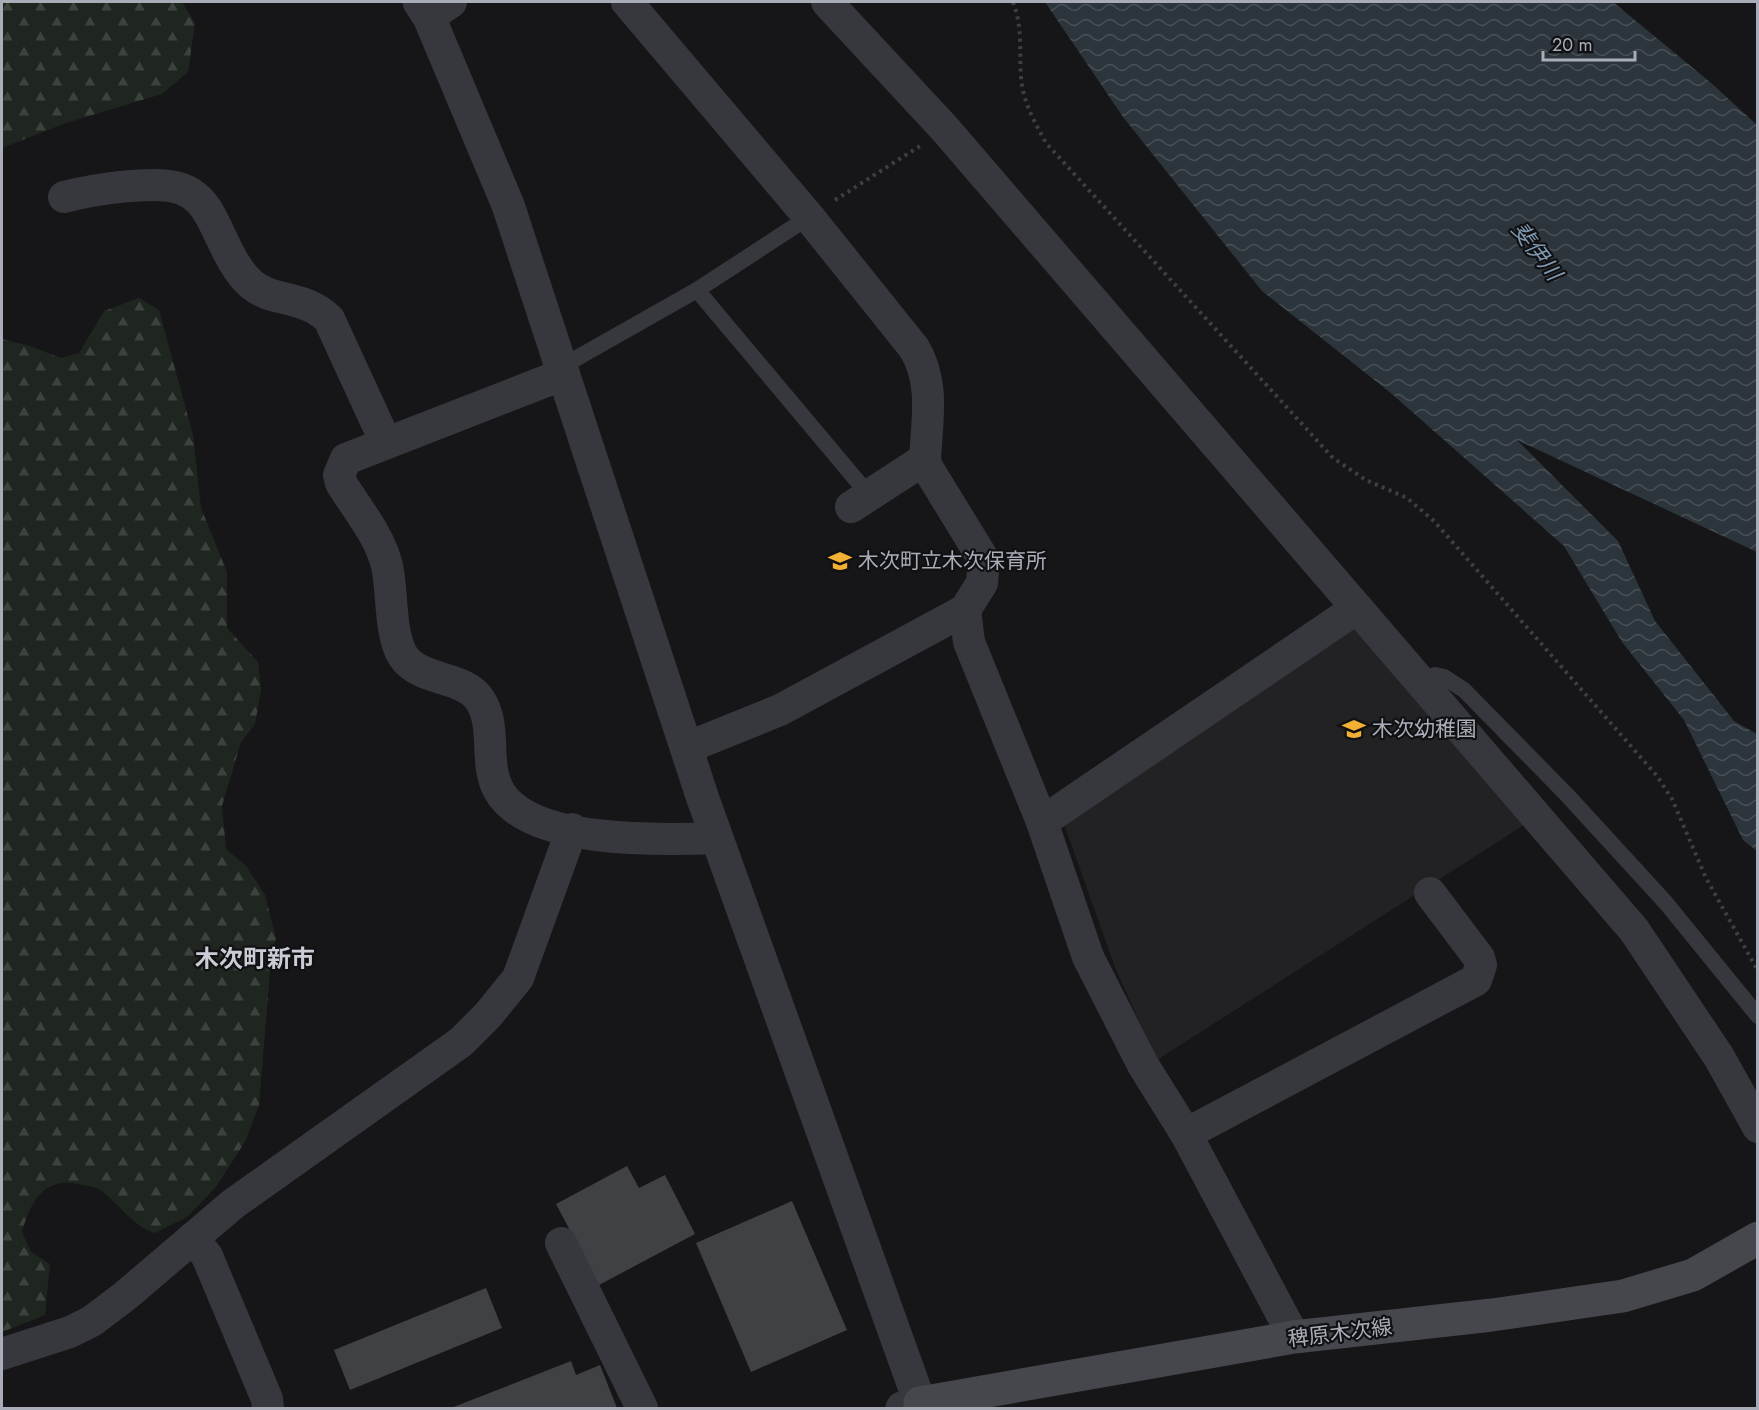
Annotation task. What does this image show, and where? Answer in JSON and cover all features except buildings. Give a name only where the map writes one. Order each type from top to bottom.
[{"type":"main road","name":"稗原木次線","points":[[914,1407],[1294,1337],[1492,1315],[1623,1296],[1693,1275],[1758,1238]]},
{"type":"street","points":[[627,2],[809,217],[921,360],[928,393],[924,459],[931,476],[984,560],[982,583],[965,610],[780,710],[686,748]]},
{"type":"street","points":[[827,2],[945,129],[1634,930],[1719,1057],[1758,1127]]},
{"type":"street","points":[[433,7],[508,205],[686,748],[914,1407]]},
{"type":"street","points":[[64,197],[101,188],[171,186],[194,195],[210,215],[246,280],[256,289],[317,308],[329,319],[386,443]]},
{"type":"street","points":[[562,370],[346,459],[339,475],[341,483],[383,550],[388,567],[397,642],[403,655],[411,665],[468,689],[481,702],[487,715],[493,775],[498,790],[510,804],[524,816],[541,823],[572,830],[638,838],[717,838]]},
{"type":"street","points":[[860,501],[924,459]]},
{"type":"street","points":[[1042,822],[1357,608]]},
{"type":"street","points":[[965,610],[969,642],[1042,822],[1088,957],[1143,1065],[1186,1134],[1294,1337]]},
{"type":"street","points":[[2,1354],[70,1332],[92,1321],[233,1204],[461,1042],[488,1015],[518,978],[572,830]]},
{"type":"street","points":[[1186,1134],[1476,980],[1481,965],[1479,958],[1430,893]]},
{"type":"street","points":[[193,1238],[207,1256],[267,1399],[268,1408]]},
{"type":"street","points":[[561,1243],[642,1408]]},
{"type":"lane","points":[[562,370],[697,290],[809,217]]},
{"type":"lane","points":[[697,290],[860,501]]},
{"type":"lane","points":[[1422,682],[1436,675],[1444,677],[1464,690],[1568,796],[1666,903],[1758,1016]]},
{"type":"path","points":[[1013,2],[1022,43],[1021,76],[1027,109],[1046,143],[1333,458],[1366,480],[1407,498],[1434,521],[1650,767],[1672,799],[1706,878],[1758,971]]},
{"type":"path","points":[[809,217],[945,129]]},
{"type":"shaded area","points":[[1361,627],[1535,818],[1157,1060],[1116,970],[1064,824],[1346,630]]},
{"type":"green space","points":[[2,2],[182,2],[195,23],[188,72],[162,94],[66,123],[2,148]]},
{"type":"green space","points":[[139,298],[159,310],[193,435],[201,508],[227,572],[227,628],[258,662],[261,690],[255,724],[241,742],[222,806],[226,849],[246,866],[265,895],[276,938],[270,972],[259,1105],[246,1140],[216,1187],[187,1217],[155,1233],[133,1220],[96,1188],[69,1183],[58,1184],[42,1193],[35,1200],[22,1232],[31,1252],[50,1264],[45,1315],[2,1332],[2,339],[30,346],[61,358],[79,353],[104,311]]},
{"type":"water","name":"斐伊川","points":[[1045,2],[1613,2],[1710,82],[1757,125],[1757,552],[1517,440],[1618,541],[1655,621],[1734,721],[1757,734],[1757,851],[1743,840],[1684,720],[1622,642],[1564,546],[1392,394],[1262,291],[1123,117]]},
{"type":"place","name":"木次町立木次保育所","points":[[840,561]]},
{"type":"place","name":"木次幼稚園","points":[[1354,729]]},
{"type":"district","name":"木次町新市","points":[[255,958]]}]
